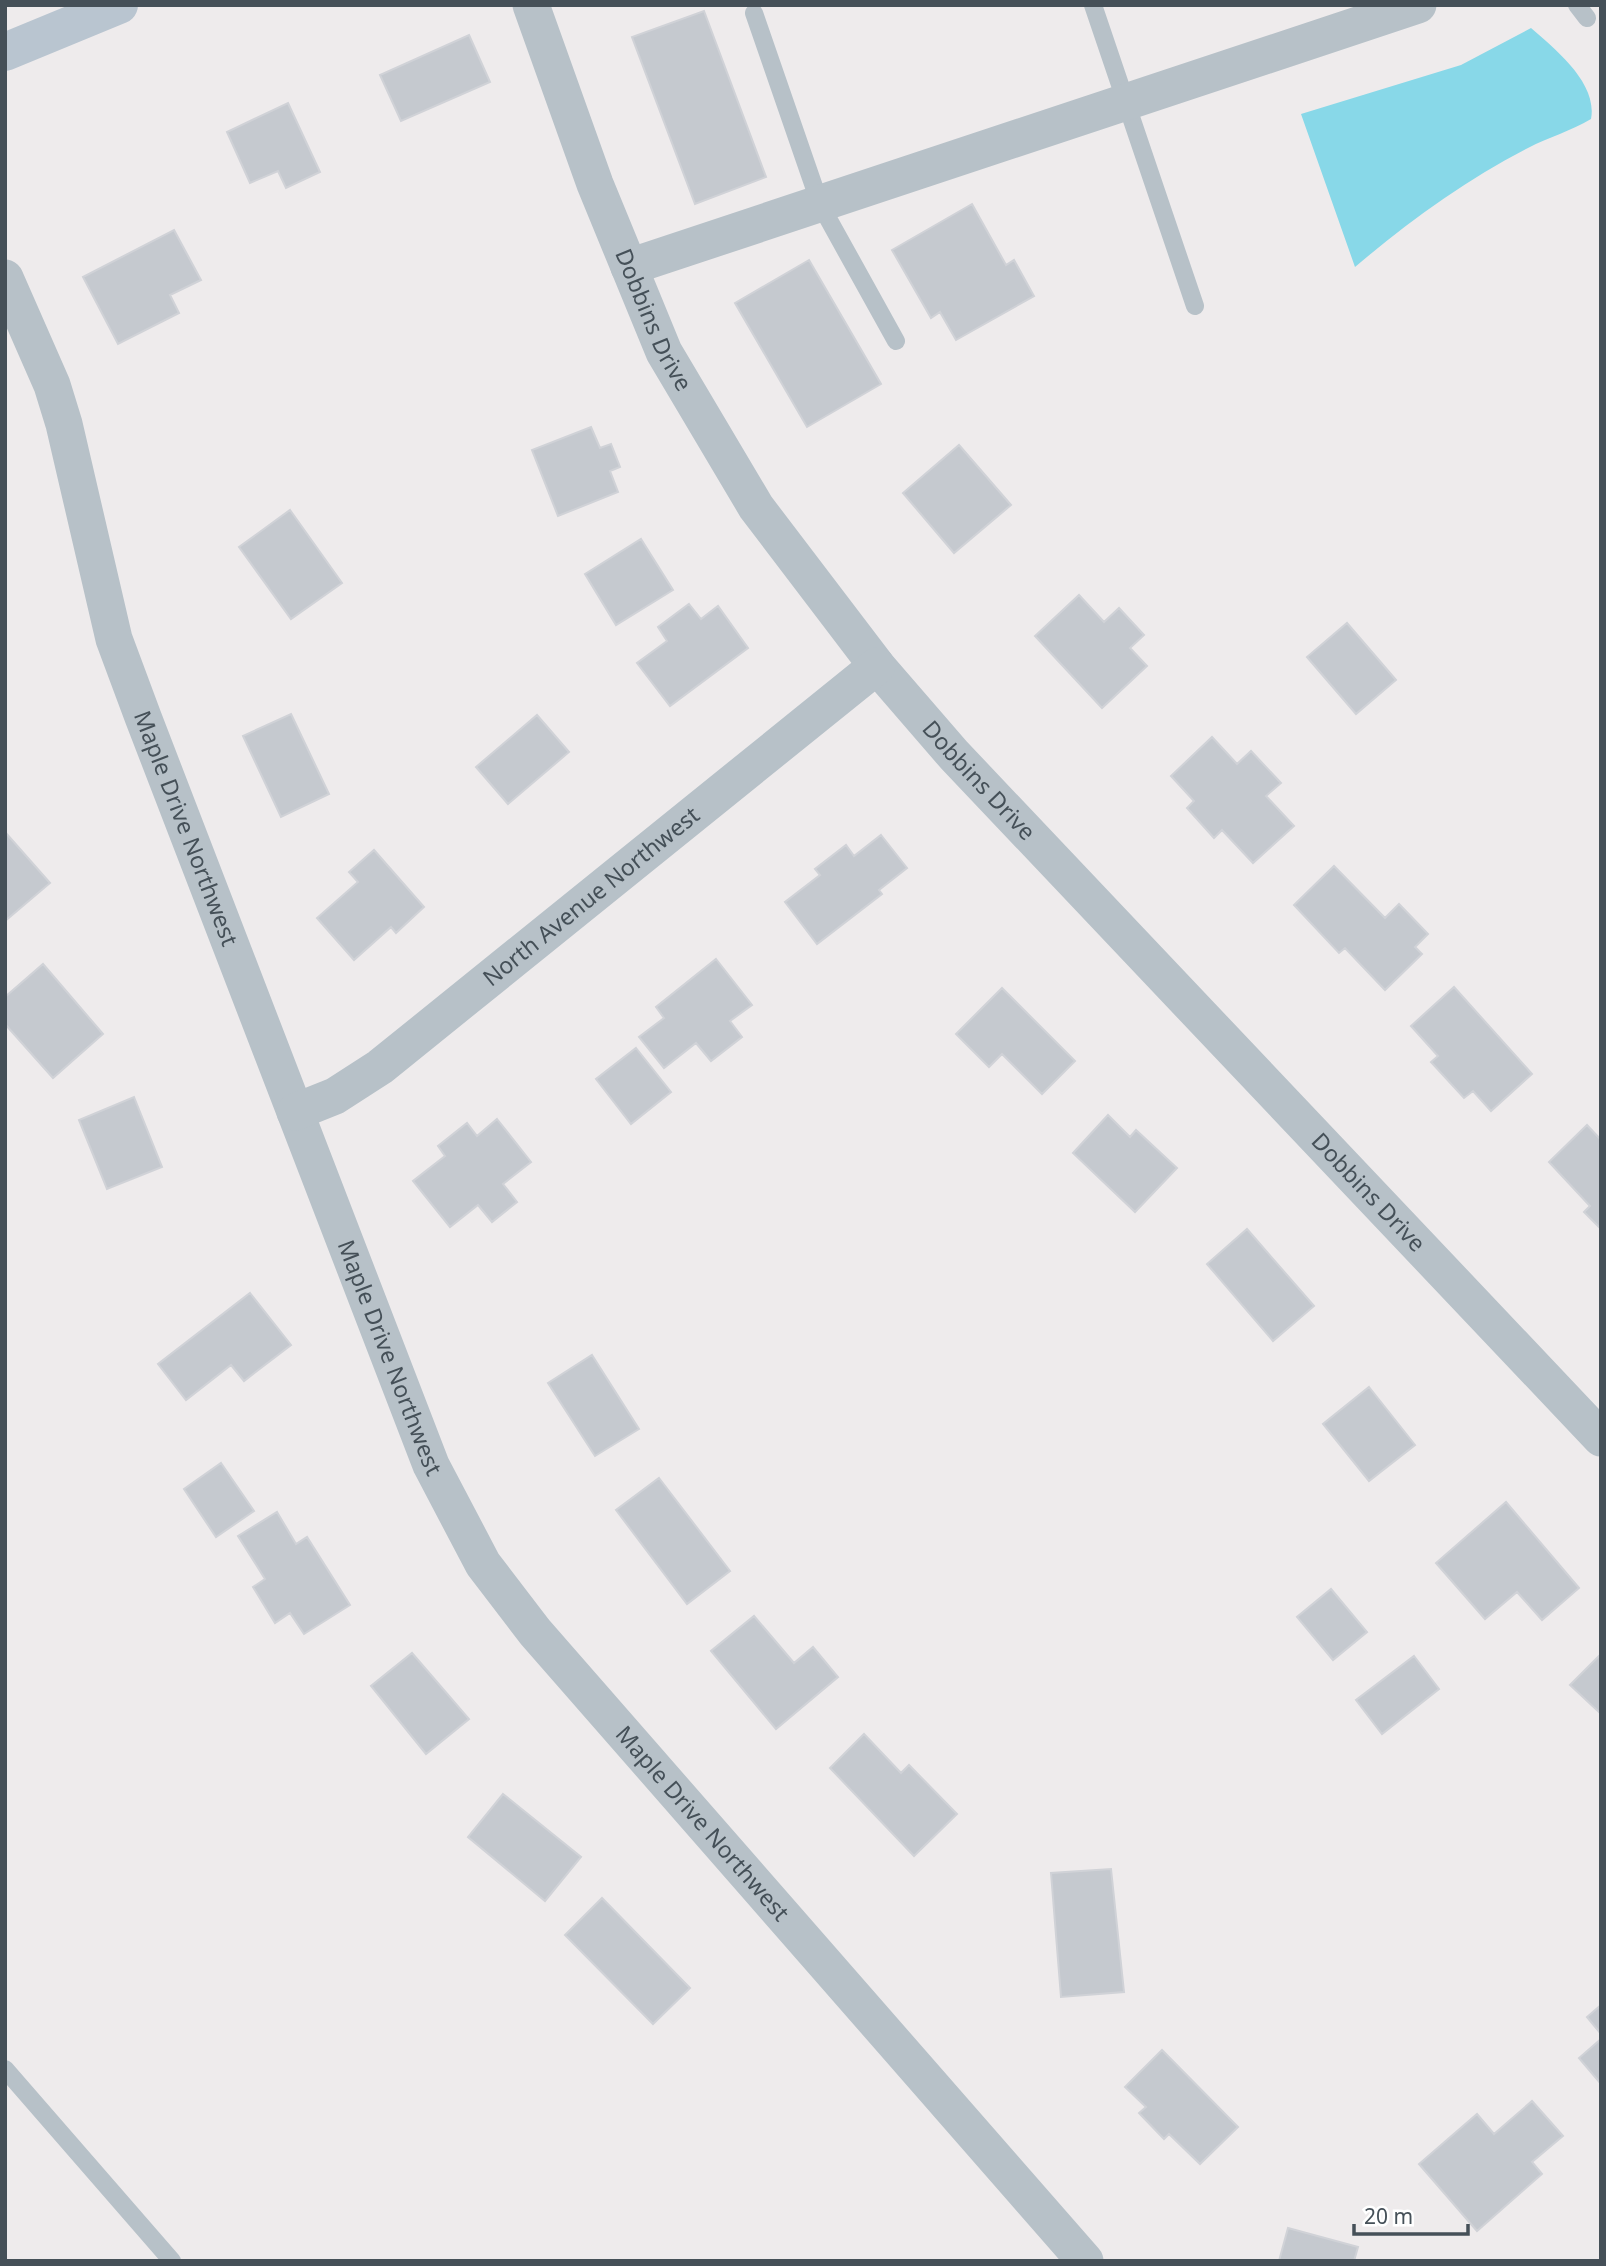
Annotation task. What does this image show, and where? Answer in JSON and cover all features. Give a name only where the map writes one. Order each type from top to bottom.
[{"type":"main road","points":[[5,52],[120,5]]},
{"type":"street","points":[[629,267],[1125,100],[1419,5]]},
{"type":"street","name":"Dobbins Drive","points":[[544,10],[629,267],[664,352],[707,429],[756,507],[877,666],[954,755],[1601,1438]]},
{"type":"street","name":"Maple Drive Northwest","points":[[5,278],[47,373],[64,424],[114,639],[431,1465],[483,1564],[536,1632],[1085,2261]]},
{"type":"street","name":"North Avenue Northwest","points":[[295,1112],[335,1096],[380,1067],[877,666]]},
{"type":"lane","points":[[1093,5],[1195,306]]},
{"type":"lane","points":[[754,13],[820,204],[896,341]]},
{"type":"lane","points":[[5,2069],[173,2261]]},
{"type":"water","points":[[1531,28],[1573,68],[1581,80],[1588,93],[1591,119],[1528,148],[1482,174],[1417,218],[1355,267],[1301,114],[1461,65]]},
{"type":"building","points":[[704,11],[766,177],[695,204],[632,37]]},
{"type":"building","points":[[469,35],[490,82],[401,121],[380,75]]},
{"type":"building","points":[[288,103],[320,172],[286,188],[278,171],[250,183],[227,132]]},
{"type":"building","points":[[972,204],[1006,265],[1014,260],[1034,296],[956,340],[940,312],[931,318],[892,250]]},
{"type":"building","points":[[174,230],[201,280],[170,295],[179,313],[118,344],[83,277]]},
{"type":"building","points":[[809,260],[881,384],[807,427],[735,303]]},
{"type":"building","points":[[591,427],[600,448],[611,444],[620,467],[610,471],[618,492],[558,516],[532,450]]},
{"type":"building","points":[[959,445],[1011,505],[954,553],[903,493]]},
{"type":"building","points":[[290,510],[342,583],[291,619],[239,547]]},
{"type":"building","points":[[641,539],[673,590],[616,625],[585,574]]},
{"type":"building","points":[[1079,595],[1104,622],[1119,608],[1144,635],[1130,648],[1147,666],[1102,708],[1035,636]]},
{"type":"building","points":[[689,604],[701,619],[718,606],[748,648],[670,706],[637,663],[667,641],[658,627]]},
{"type":"building","points":[[1347,623],[1396,680],[1356,714],[1307,657]]},
{"type":"building","points":[[291,714],[329,794],[281,817],[243,736]]},
{"type":"building","points":[[537,715],[569,752],[508,804],[476,767]]},
{"type":"building","points":[[1212,737],[1237,764],[1251,751],[1281,783],[1266,796],[1294,826],[1253,863],[1222,830],[1214,838],[1187,808],[1194,801],[1171,776]]},
{"type":"building","points":[[5,832],[50,883],[5,921]]},
{"type":"building","points":[[881,835],[907,868],[879,890],[882,894],[817,944],[785,902],[820,875],[815,869],[846,845],[854,856]]},
{"type":"building","points":[[374,850],[424,907],[396,933],[391,927],[354,960],[317,918],[358,882],[349,872]]},
{"type":"building","points":[[1334,866],[1385,918],[1399,904],[1428,934],[1415,947],[1422,954],[1385,990],[1345,948],[1339,953],[1294,905]]},
{"type":"building","points":[[716,959],[752,1005],[730,1021],[742,1037],[711,1061],[696,1043],[664,1068],[639,1037],[664,1018],[656,1007]]},
{"type":"building","points":[[43,964],[103,1034],[53,1078],[5,1024],[5,997]]},
{"type":"building","points":[[1454,987],[1532,1074],[1491,1111],[1473,1091],[1464,1098],[1431,1062],[1438,1056],[1411,1026]]},
{"type":"building","points":[[1002,988],[1075,1061],[1042,1094],[1002,1054],[989,1067],[956,1034]]},
{"type":"building","points":[[636,1048],[671,1092],[631,1124],[596,1079]]},
{"type":"building","points":[[134,1097],[162,1167],[107,1189],[79,1120]]},
{"type":"building","points":[[1108,1115],[1130,1137],[1136,1130],[1177,1168],[1135,1212],[1073,1153]]},
{"type":"building","points":[[497,1119],[531,1162],[503,1184],[517,1202],[492,1222],[478,1205],[450,1227],[413,1181],[445,1156],[438,1146],[467,1123],[477,1136]]},
{"type":"building","points":[[1587,1125],[1601,1140],[1601,1229],[1584,1212],[1590,1206],[1549,1162]]},
{"type":"building","points":[[1247,1229],[1314,1306],[1273,1341],[1207,1264]]},
{"type":"building","points":[[250,1293],[291,1345],[244,1381],[231,1365],[186,1400],[158,1364]]},
{"type":"building","points":[[592,1355],[639,1429],[595,1456],[548,1383]]},
{"type":"building","points":[[1369,1387],[1415,1445],[1369,1481],[1323,1424]]},
{"type":"building","points":[[221,1463],[254,1511],[216,1537],[184,1489]]},
{"type":"building","points":[[659,1478],[730,1571],[687,1604],[616,1510]]},
{"type":"building","points":[[1506,1502],[1579,1588],[1542,1620],[1517,1592],[1485,1619],[1436,1563]]},
{"type":"building","points":[[277,1512],[296,1544],[307,1537],[350,1605],[304,1634],[290,1613],[275,1623],[253,1587],[265,1579],[238,1536]]},
{"type":"building","points":[[1331,1589],[1367,1632],[1333,1660],[1297,1617]]},
{"type":"building","points":[[754,1616],[794,1663],[813,1647],[838,1677],[776,1729],[711,1651]]},
{"type":"building","points":[[412,1653],[469,1719],[426,1754],[371,1686]]},
{"type":"building","points":[[1601,1654],[1601,1714],[1570,1685]]},
{"type":"building","points":[[1414,1656],[1439,1689],[1382,1734],[1356,1700]]},
{"type":"building","points":[[864,1734],[901,1773],[909,1765],[957,1814],[914,1856],[830,1768]]},
{"type":"building","points":[[503,1794],[581,1857],[545,1901],[468,1837]]},
{"type":"building","points":[[1111,1869],[1124,1992],[1061,1997],[1051,1873]]},
{"type":"building","points":[[602,1898],[690,1988],[653,2024],[565,1935]]},
{"type":"building","points":[[1601,2005],[1601,2034],[1587,2017]]},
{"type":"building","points":[[1601,2039],[1601,2084],[1579,2058]]},
{"type":"building","points":[[1162,2050],[1238,2127],[1200,2164],[1169,2134],[1164,2139],[1139,2113],[1146,2107],[1125,2087]]},
{"type":"building","points":[[1532,2101],[1563,2136],[1532,2162],[1542,2174],[1477,2231],[1419,2164],[1477,2114],[1494,2134]]},
{"type":"building","points":[[1288,2228],[1358,2247],[1354,2261],[1279,2261]]}]
